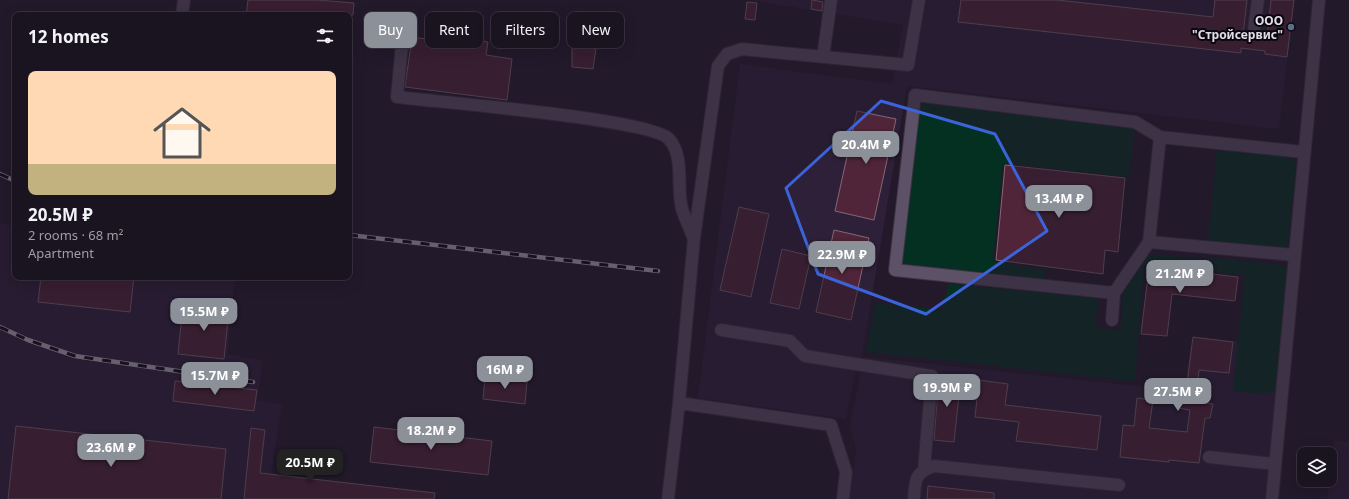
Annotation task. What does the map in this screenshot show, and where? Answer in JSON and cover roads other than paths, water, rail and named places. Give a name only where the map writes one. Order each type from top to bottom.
[{"type":"street","points":[[182,12],[184,0]]},
{"type":"street","points":[[822,57],[831,0]]},
{"type":"street","points":[[668,499],[679,403],[694,238],[718,66],[727,54],[742,49],[908,65],[919,0]]},
{"type":"street","points":[[1254,28],[1258,0]]},
{"type":"street","points":[[1272,499],[1274,464],[1318,0]]},
{"type":"street","points":[[402,48],[397,97],[612,121],[654,131],[668,138],[676,151],[682,208],[694,238]]},
{"type":"street","points":[[1114,293],[895,270],[915,95],[1135,122],[1160,137],[1303,152]]},
{"type":"street","points":[[1112,320],[1114,293],[1149,242],[1160,137]]},
{"type":"street","points":[[1149,242],[1294,255]]},
{"type":"street","points":[[721,330],[790,341],[805,356],[932,376],[924,469]]},
{"type":"street","points":[[679,403],[831,425],[846,472],[843,499]]},
{"type":"street","points":[[1209,458],[1274,464]]},
{"type":"street","points":[[914,499],[915,479],[924,469],[934,466],[1119,485]]},
{"type":"railway","points":[[0,174],[12,180]]},
{"type":"railway","points":[[352,235],[658,271]]},
{"type":"railway","points":[[0,327],[28,340],[75,356],[253,382]]},
{"type":"place","name":"ООО \"Стройсервис\"","points":[[1291,27]]}]
